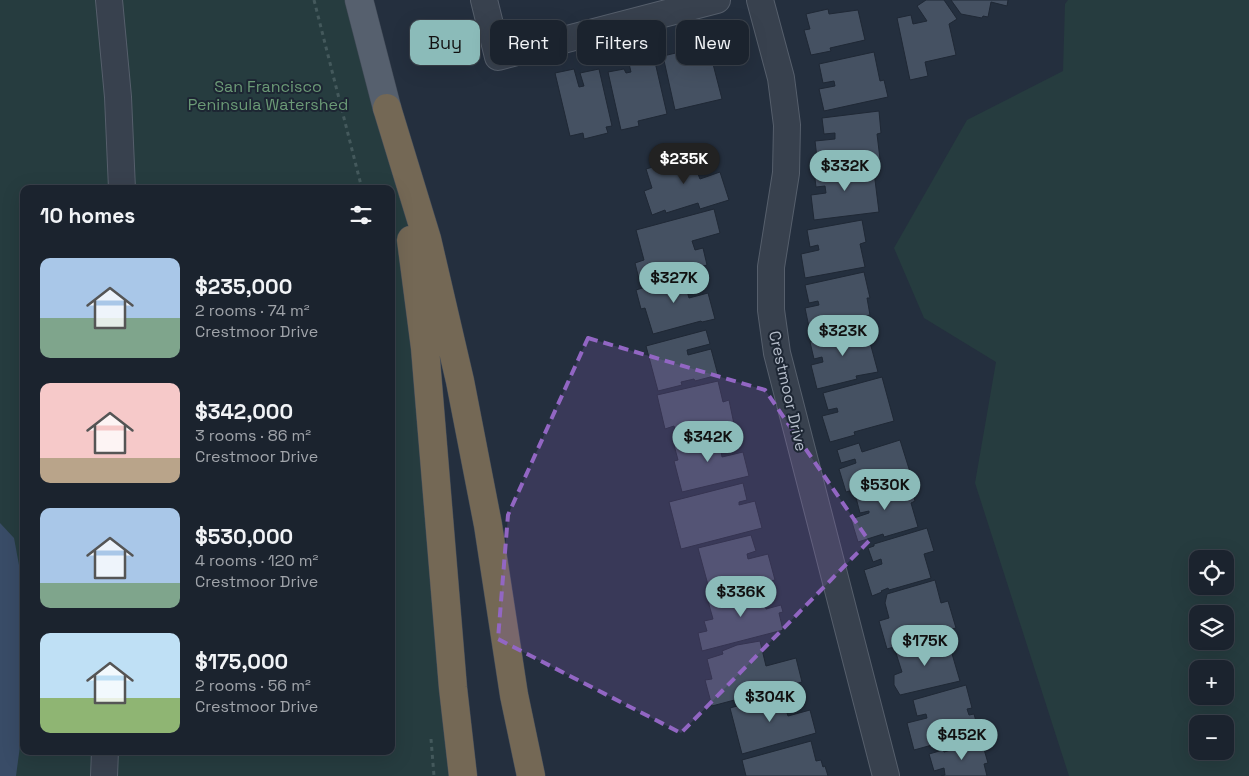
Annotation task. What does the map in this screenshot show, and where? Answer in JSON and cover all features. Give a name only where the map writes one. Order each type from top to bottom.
[{"type":"highway","points":[[387,108],[421,312],[454,697],[463,776]]},
{"type":"highway","points":[[387,108],[427,239],[460,381],[488,525],[514,696],[531,776]]},
{"type":"main road","points":[[359,0],[387,108]]},
{"type":"street","points":[[109,0],[118,98],[122,185]]},
{"type":"street","points":[[484,0],[498,57],[717,0]]},
{"type":"street","name":"Crestmoor Drive","points":[[760,0],[781,78],[787,124],[786,173],[771,267],[771,310],[777,353],[886,776]]},
{"type":"street","points":[[104,776],[105,755]]},
{"type":"path","points":[[314,0],[361,185]]},
{"type":"highlighted area","points":[[588,338],[765,390],[869,541],[681,733],[498,639],[508,515]]},
{"type":"green space","name":"San Francisco Peninsula Watershed","points":[[0,0],[359,0],[387,108],[411,244],[463,776],[0,776]]},
{"type":"green space","points":[[1068,0],[1249,0],[1249,776],[1069,776],[975,483],[996,362],[924,318],[894,248],[967,120],[1063,71],[1065,4]]},
{"type":"water","points":[[0,523],[14,538],[20,570],[20,746],[16,776],[0,776]]},
{"type":"building","points":[[926,0],[944,0],[957,19],[949,24],[956,55],[925,62],[928,76],[910,80],[897,18],[911,15],[913,24],[927,21],[917,6]]},
{"type":"building","points":[[951,0],[1008,0],[1007,6],[991,2],[988,17],[983,16],[982,18],[961,14]]},
{"type":"building","points":[[828,9],[829,14],[858,10],[865,40],[830,48],[831,51],[811,55],[804,30],[810,29],[806,14]]},
{"type":"building","points":[[874,52],[880,81],[884,80],[888,97],[824,111],[819,89],[835,86],[834,81],[823,83],[819,64]]},
{"type":"building","points":[[676,53],[676,65],[713,65],[722,99],[675,110],[665,65],[666,55]]},
{"type":"building","points":[[629,65],[656,65],[667,114],[638,121],[639,126],[621,130],[608,72],[624,69],[626,73],[631,72]]},
{"type":"building","points":[[574,69],[579,87],[584,86],[580,73],[599,69],[612,126],[606,127],[608,133],[584,139],[583,133],[570,136],[555,73]]},
{"type":"building","points":[[879,111],[881,133],[877,134],[880,159],[818,166],[815,141],[835,139],[835,133],[824,134],[822,118]]},
{"type":"building","points":[[704,152],[710,171],[698,174],[700,179],[720,172],[729,200],[700,209],[698,203],[666,213],[665,210],[652,215],[644,191],[652,188],[646,169]]},
{"type":"building","points":[[873,164],[879,212],[814,220],[811,195],[826,193],[825,186],[816,187],[814,171]]},
{"type":"building","points":[[714,209],[720,233],[692,241],[695,250],[703,248],[707,265],[640,283],[635,263],[644,260],[636,230]]},
{"type":"building","points":[[862,220],[866,242],[860,244],[865,267],[805,278],[801,254],[819,250],[818,245],[810,247],[807,230]]},
{"type":"building","points":[[864,272],[870,298],[867,298],[870,315],[848,320],[849,324],[810,332],[805,308],[819,305],[818,301],[809,303],[805,285]]},
{"type":"building","points":[[693,274],[697,288],[687,291],[689,298],[708,293],[715,319],[653,334],[645,308],[641,309],[636,290]]},
{"type":"building","points":[[865,324],[878,372],[856,376],[857,379],[817,389],[811,365],[823,362],[822,357],[814,359],[810,342],[840,335],[839,330]]},
{"type":"building","points":[[706,330],[710,344],[687,350],[688,355],[711,349],[718,375],[695,381],[694,379],[681,382],[682,385],[658,391],[646,346]]},
{"type":"building","points":[[882,377],[894,421],[854,432],[855,435],[830,442],[822,416],[838,412],[837,408],[828,410],[823,393]]},
{"type":"building","points":[[718,381],[723,402],[729,400],[734,424],[719,428],[720,430],[678,440],[674,426],[665,429],[657,395]]},
{"type":"building","points":[[727,432],[731,449],[721,451],[722,457],[743,452],[749,476],[682,492],[674,461],[678,460],[674,445]]},
{"type":"building","points":[[900,440],[910,472],[903,475],[903,477],[846,492],[839,469],[856,463],[855,459],[841,463],[837,450],[859,443],[862,452]]},
{"type":"building","points":[[908,479],[915,501],[911,503],[918,527],[884,537],[883,534],[858,542],[851,519],[869,513],[869,511],[860,513],[855,494]]},
{"type":"building","points":[[743,483],[747,500],[739,502],[739,505],[755,501],[762,528],[681,549],[669,502]]},
{"type":"building","points":[[927,528],[934,551],[924,554],[931,578],[889,590],[888,588],[872,596],[864,570],[882,564],[881,559],[873,562],[868,548],[874,546],[874,544]]},
{"type":"building","points":[[751,535],[756,551],[747,554],[748,559],[768,554],[775,580],[711,596],[698,548]]},
{"type":"building","points":[[935,580],[941,603],[948,601],[956,628],[944,631],[943,628],[924,634],[925,638],[887,649],[879,621],[889,618],[885,603],[887,594]]},
{"type":"building","points":[[769,585],[773,601],[765,603],[766,609],[781,605],[783,612],[779,613],[783,630],[702,651],[698,633],[707,631],[704,621],[713,619],[708,601]]},
{"type":"building","points":[[940,636],[944,649],[950,647],[960,681],[900,695],[894,685],[894,675],[902,672],[895,650]]},
{"type":"building","points":[[760,641],[766,666],[796,658],[802,682],[712,706],[705,680],[712,679],[707,659],[723,654],[722,651],[737,645]]},
{"type":"building","points":[[966,685],[972,708],[967,709],[969,715],[974,714],[979,732],[914,750],[907,723],[927,718],[926,714],[917,716],[913,700]]},
{"type":"building","points":[[791,691],[795,707],[786,710],[788,716],[810,710],[816,733],[742,754],[730,708]]},
{"type":"building","points":[[981,739],[988,763],[984,764],[987,776],[941,776],[945,775],[944,768],[934,771],[929,754],[943,750],[944,752]]},
{"type":"building","points":[[811,741],[816,761],[821,760],[828,776],[746,776],[742,760]]}]
